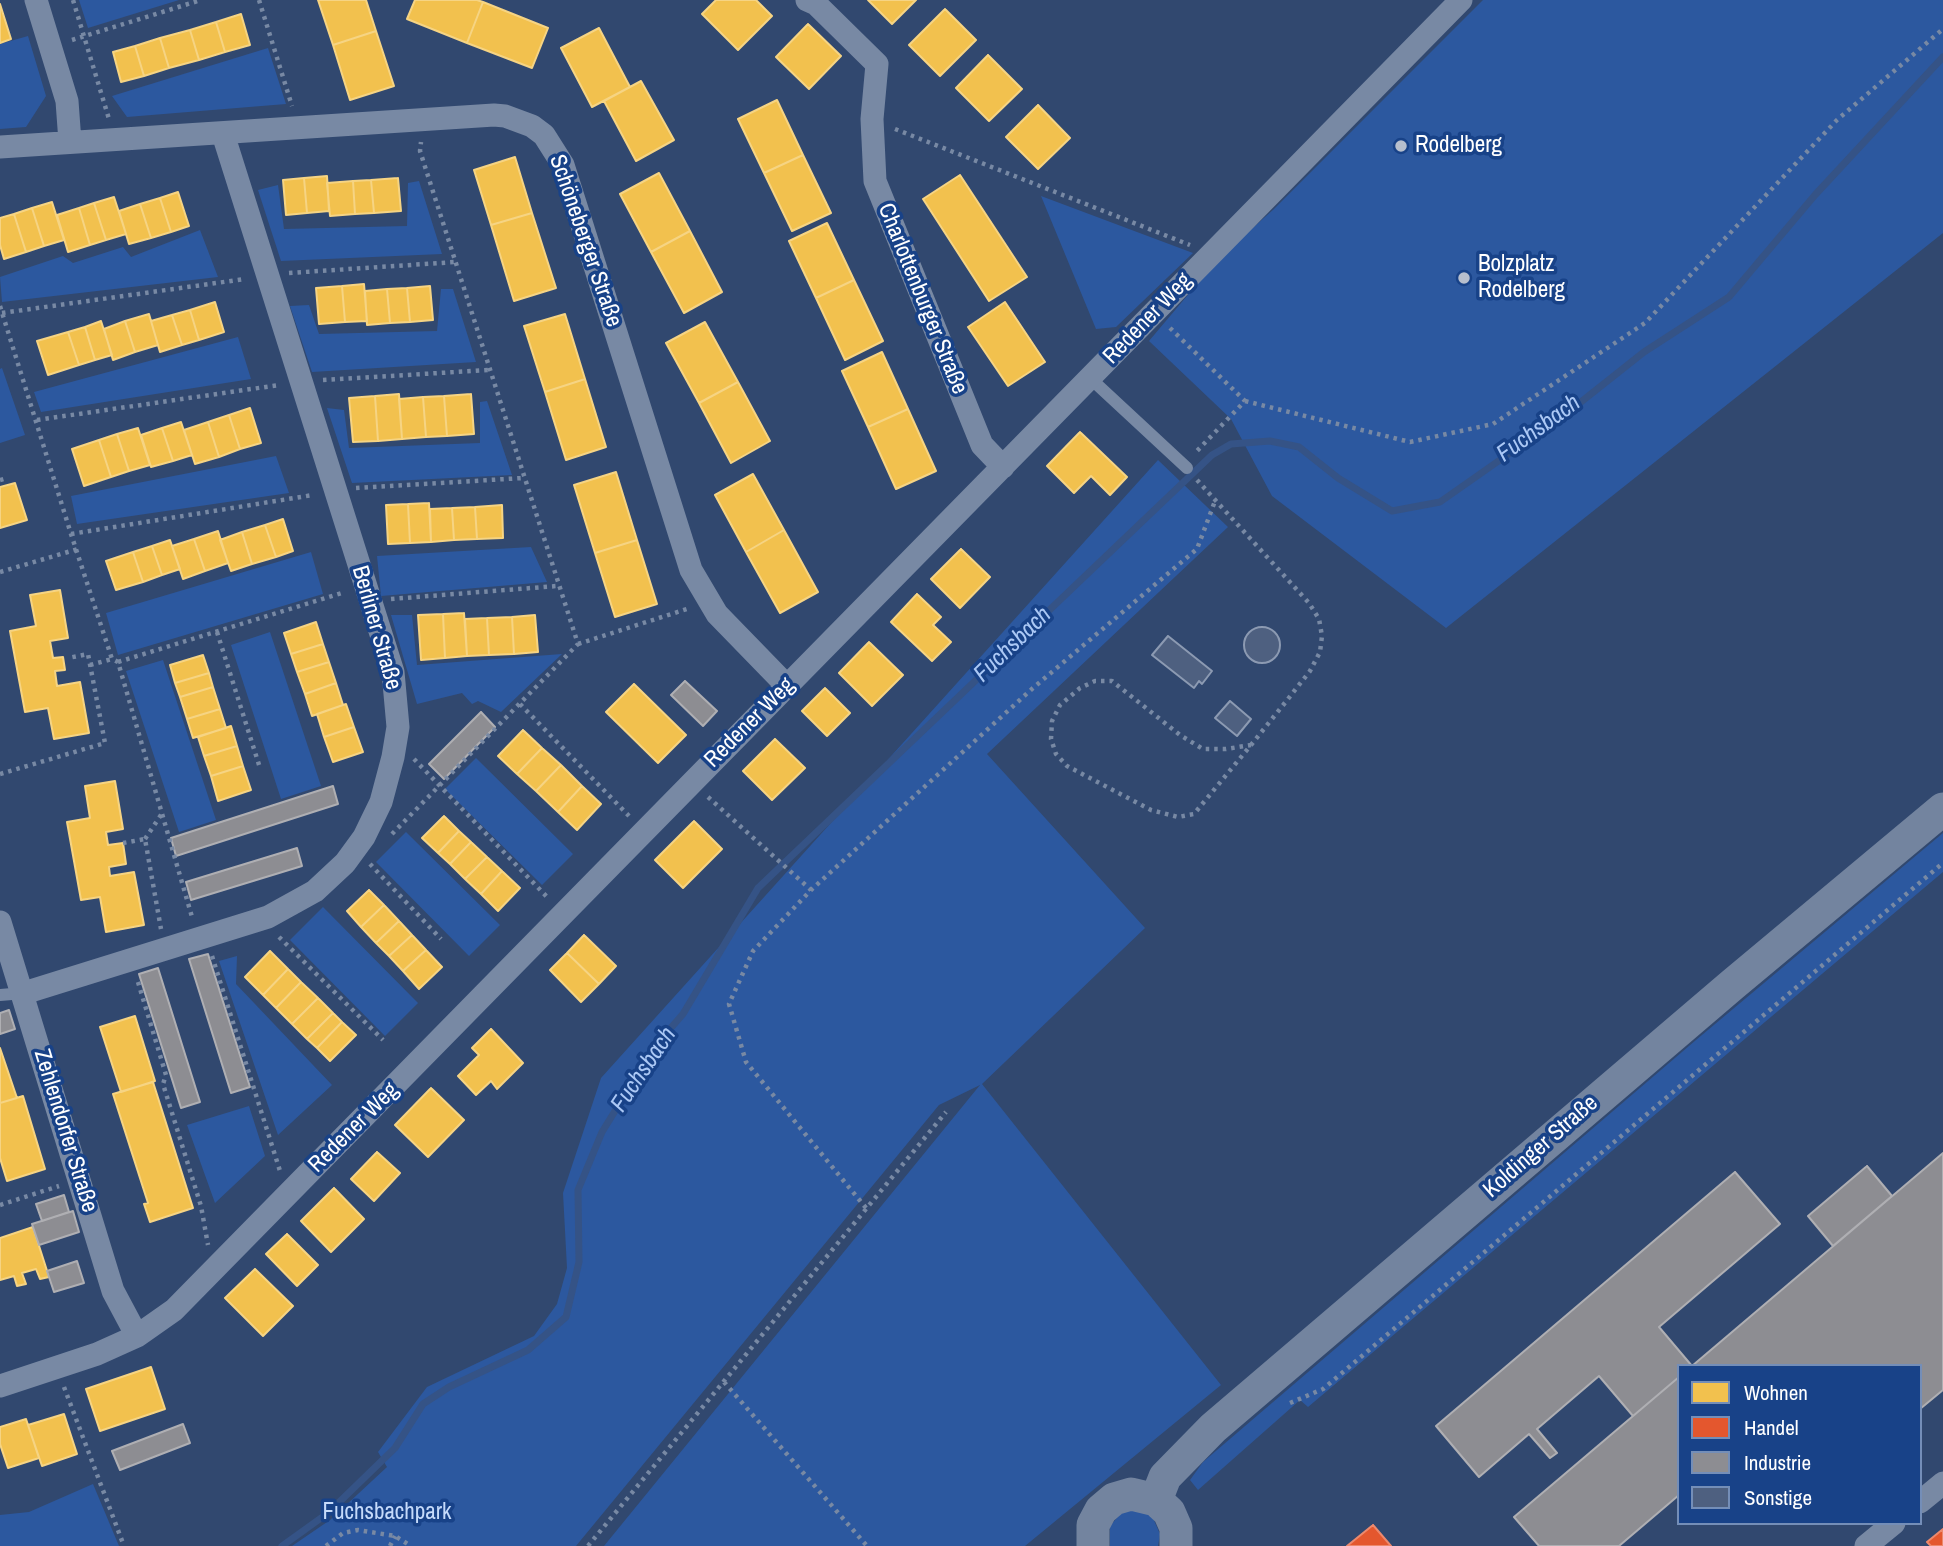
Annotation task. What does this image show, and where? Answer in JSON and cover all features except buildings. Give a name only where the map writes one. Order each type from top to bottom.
[{"type":"street","points":[[36,0],[68,101],[70,142]]},
{"type":"street","name":"Charlottenburger Straße","points":[[807,0],[816,5],[877,64],[872,119],[875,181],[982,445],[1003,467]]},
{"type":"street","name":"Redener Weg","points":[[0,1386],[57,1368],[137,1336],[174,1310],[1461,0]]},
{"type":"street","name":"Schöneberger Straße","points":[[0,146],[494,115],[532,126],[544,135],[564,165],[691,570],[707,602],[786,685]]},
{"type":"street","name":"Berliner Straße","points":[[24,993],[268,917],[315,891],[360,843],[381,802],[393,757],[397,701],[393,672],[299,382],[223,134]]},
{"type":"street","name":"Koldinger Straße","points":[[1156,1500],[1166,1477],[1213,1428],[1732,985],[1943,809]]},
{"type":"street","name":"Zehlendorfer Straße","points":[[0,922],[24,993],[113,1291],[137,1336]]},
{"type":"street","points":[[1922,1500],[1943,1483]]},
{"type":"street","points":[[1093,1546],[1093,1525],[1107,1504],[1131,1494],[1156,1500],[1174,1519],[1176,1546]]},
{"type":"street","points":[[1867,1546],[1892,1525]]},
{"type":"lane","points":[[1090,378],[1185,467]]},
{"type":"lane","points":[[0,995],[24,993]]},
{"type":"path","points":[[73,0],[116,140]]},
{"type":"path","points":[[51,46],[201,0]]},
{"type":"path","points":[[259,0],[299,129]]},
{"type":"path","points":[[1154,313],[1245,401],[1410,442],[1493,424],[1645,323],[1837,120],[1943,29]]},
{"type":"path","points":[[872,119],[1213,253]]},
{"type":"path","points":[[422,120],[420,151],[578,645]]},
{"type":"path","points":[[2,313],[266,275],[456,261]]},
{"type":"path","points":[[0,306],[71,534],[115,660],[163,812],[166,833],[288,1195]]},
{"type":"path","points":[[37,420],[299,382],[489,370]]},
{"type":"path","points":[[1185,467],[1245,401]]},
{"type":"path","points":[[0,480],[6,478]]},
{"type":"path","points":[[71,534],[291,500],[335,489],[523,478]]},
{"type":"path","points":[[1198,482],[1309,603],[1318,619],[1322,636],[1320,652],[1310,671],[1251,745],[1194,814],[1178,817],[1151,810],[1067,766],[1056,754],[1051,739],[1052,721],[1060,705],[1080,688],[1095,681],[1112,681],[1180,735],[1202,748],[1226,749],[1251,745]]},
{"type":"path","points":[[866,1208],[746,1062],[729,1004],[753,951],[811,890],[1033,688],[1197,549],[1215,501]]},
{"type":"path","points":[[0,572],[78,549]]},
{"type":"path","points":[[90,665],[217,632],[346,592],[369,601],[557,586]]},
{"type":"path","points":[[360,843],[388,839],[578,645],[707,602]]},
{"type":"path","points":[[217,632],[260,768]]},
{"type":"path","points":[[0,774],[105,743],[88,654],[68,658]]},
{"type":"path","points":[[520,704],[643,830]]},
{"type":"path","points":[[393,757],[417,760],[564,915]]},
{"type":"path","points":[[692,781],[747,835],[771,851],[811,890]]},
{"type":"path","points":[[163,812],[145,839],[166,950]]},
{"type":"path","points":[[122,843],[145,839]]},
{"type":"path","points":[[360,843],[441,939]]},
{"type":"path","points":[[1283,1409],[1293,1400],[1318,1392],[1336,1378],[1943,863]]},
{"type":"path","points":[[268,917],[278,935],[383,1040]]},
{"type":"path","points":[[131,961],[166,1075],[163,1084],[201,1206],[210,1252],[219,1264]]},
{"type":"path","points":[[588,1546],[636,1484],[724,1382],[946,1112]]},
{"type":"path","points":[[0,1205],[79,1180]]},
{"type":"path","points":[[57,1368],[124,1546]]},
{"type":"path","points":[[724,1382],[867,1546]]},
{"type":"path","points":[[326,1546],[343,1533],[358,1530],[395,1535],[411,1546]]},
{"type":"path","points":[[390,1546],[395,1535]]},
{"type":"green space","points":[[79,0],[179,0],[88,28]]},
{"type":"green space","points":[[1483,0],[1943,0],[1943,233],[1446,628],[1272,496],[1231,419],[1149,341],[1219,258],[1274,209]]},
{"type":"green space","points":[[28,36],[46,96],[26,127],[0,129],[0,44]]},
{"type":"green space","points":[[268,48],[286,104],[127,117],[112,96]]},
{"type":"green space","points":[[419,181],[442,254],[281,261],[258,190],[278,185],[284,229],[407,226],[408,183]]},
{"type":"green space","points":[[1041,196],[1193,253],[1116,327],[1096,329]]},
{"type":"green space","points":[[200,230],[218,277],[2,302],[0,277],[63,256],[73,263],[123,247],[131,257]]},
{"type":"green space","points":[[441,289],[453,289],[476,362],[312,372],[290,306],[309,305],[319,334],[437,331]]},
{"type":"green space","points":[[238,337],[251,379],[41,412],[34,392]]},
{"type":"green space","points":[[2,368],[25,435],[0,443],[0,369]]},
{"type":"green space","points":[[487,401],[512,475],[352,483],[327,408],[344,410],[349,448],[480,443],[480,402]]},
{"type":"green space","points":[[276,456],[289,493],[77,524],[71,496]]},
{"type":"green space","name":"Fuchsbachpark","points":[[1158,460],[1228,527],[987,754],[1145,928],[982,1084],[1221,1385],[1025,1546],[604,1546],[980,1085],[939,1105],[576,1546],[292,1546],[330,1520],[387,1467],[378,1452],[427,1387],[534,1336],[557,1304],[567,1268],[563,1193],[601,1078]]},
{"type":"green space","points":[[531,547],[547,582],[381,596],[377,556]]},
{"type":"green space","points":[[311,552],[323,594],[118,655],[106,613]]},
{"type":"green space","points":[[391,615],[412,615],[417,665],[562,654],[501,712],[478,701],[472,704],[462,693],[417,704]]},
{"type":"green space","points":[[270,632],[321,786],[281,799],[231,645]]},
{"type":"green space","points":[[163,660],[216,820],[179,832],[126,671]]},
{"type":"green space","points":[[476,758],[573,854],[542,885],[445,789]]},
{"type":"green space","points":[[406,832],[500,925],[469,956],[376,862]]},
{"type":"green space","points":[[1943,833],[1943,872],[1308,1407],[1300,1400],[1198,1490],[1190,1480],[1203,1462],[1696,1040]]},
{"type":"green space","points":[[323,907],[418,1003],[385,1036],[290,940]]},
{"type":"green space","points":[[237,956],[236,984],[332,1085],[278,1135],[219,961]]},
{"type":"green space","points":[[249,1106],[265,1156],[215,1203],[187,1125]]},
{"type":"green space","points":[[93,1484],[119,1546],[0,1546],[0,1515],[29,1512]]},
{"type":"green space","points":[[1130,1510],[1146,1513],[1153,1518],[1160,1534],[1158,1546],[1110,1546],[1110,1526],[1121,1513]]},
{"type":"waterway","name":"Fuchsbach","points":[[282,1546],[328,1513],[395,1448],[423,1404],[449,1387],[528,1350],[566,1317],[579,1262],[578,1190],[602,1132],[656,1045],[683,1014],[758,888],[1212,455],[1231,444],[1270,441],[1299,447],[1338,478],[1392,511],[1440,502],[1567,413],[1644,352],[1729,297],[1815,195],[1943,57]]},
{"type":"place","name":"Rodelberg","points":[[1401,146]]},
{"type":"place","name":"Bolzplatz Rodelberg","points":[[1464,278]]}]
